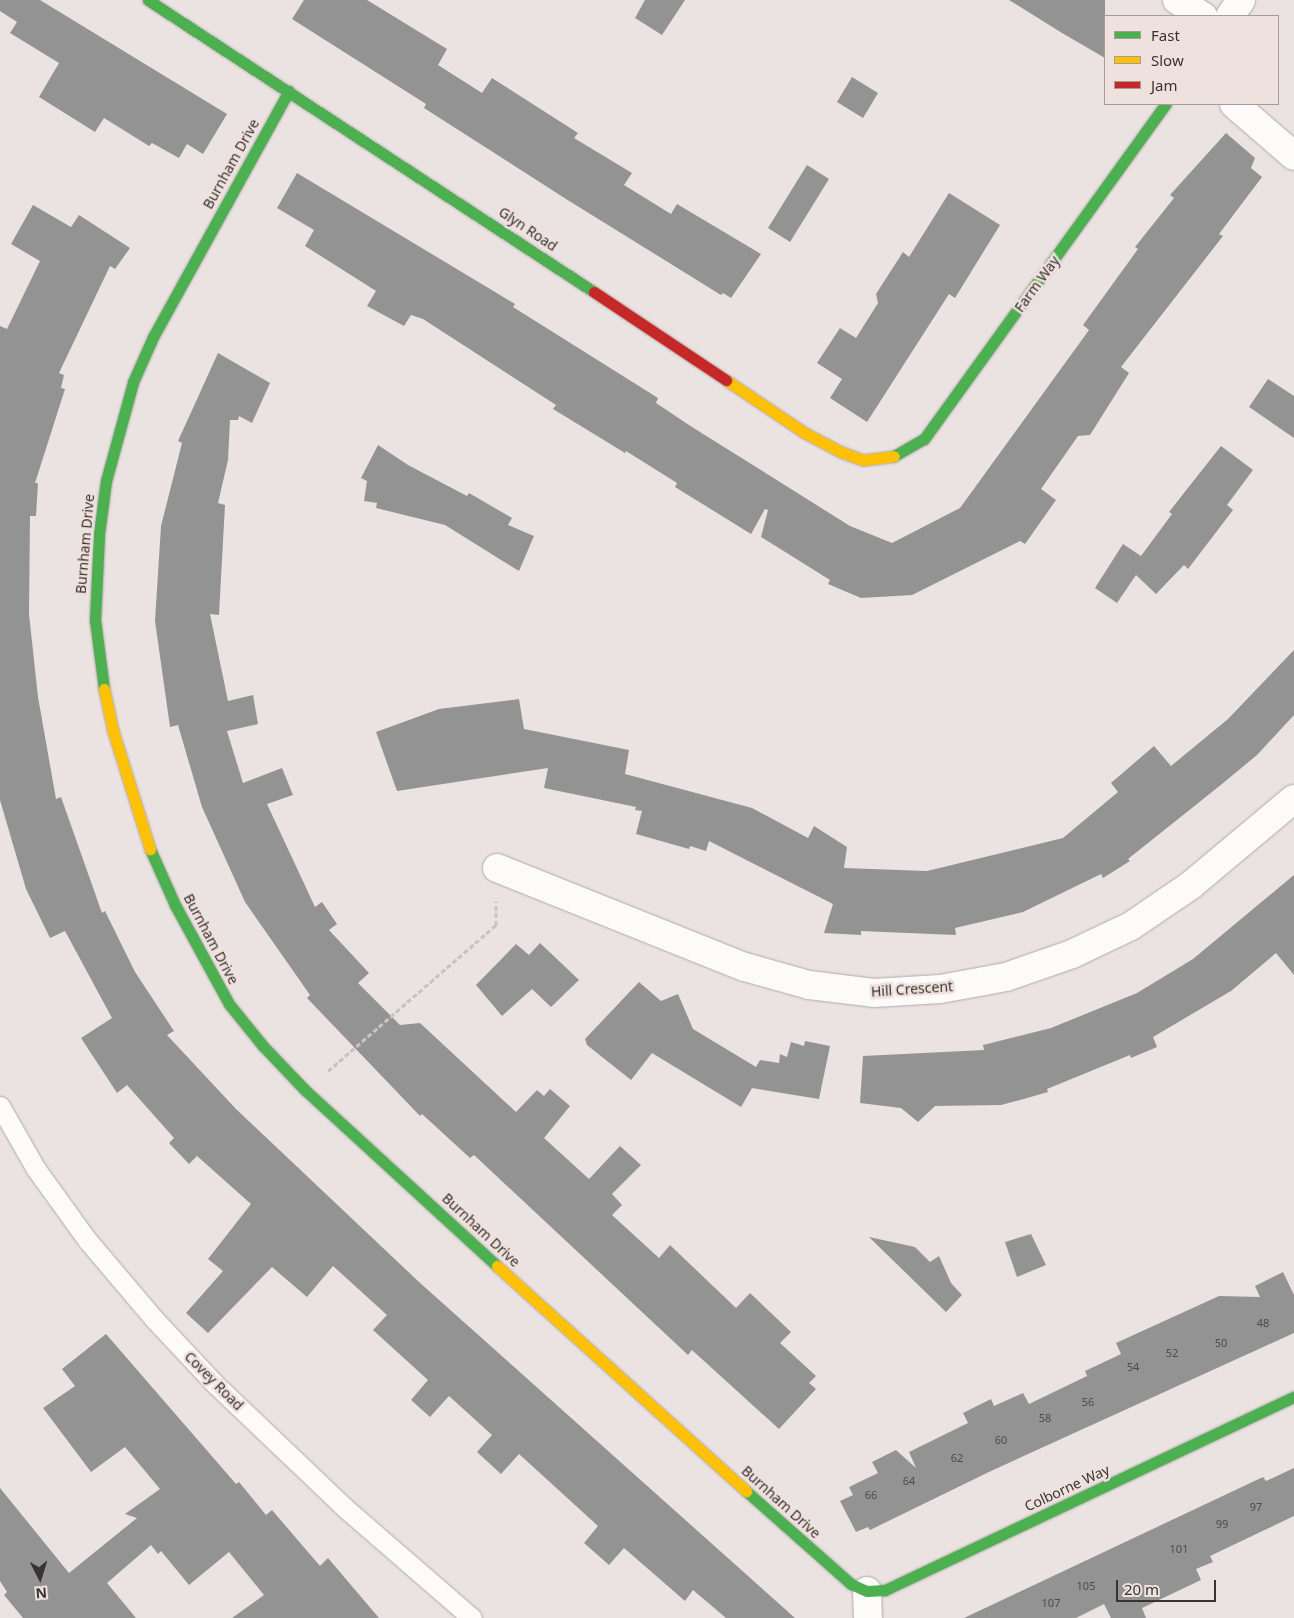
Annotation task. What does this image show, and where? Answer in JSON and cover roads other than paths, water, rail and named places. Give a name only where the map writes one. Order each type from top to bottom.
[{"type":"street","name":"Glyn Road","points":[[148,0],[289,91],[805,433],[841,452],[863,460],[899,455]]},
{"type":"street","points":[[1177,0],[1201,15]]},
{"type":"street","points":[[1231,15],[1242,0]]},
{"type":"street","name":"Burnham Drive","points":[[289,91],[153,337],[132,382],[106,482],[95,620],[102,679],[132,797],[175,905],[229,1004],[262,1046],[305,1090],[859,1588]]},
{"type":"street","name":"Farm Way","points":[[899,455],[924,439],[1165,105]]},
{"type":"street","points":[[1235,105],[1294,156]]},
{"type":"street","name":"Hill Crescent","points":[[496,868],[745,967],[809,985],[874,993],[940,990],[1006,977],[1072,954],[1130,926],[1191,885],[1294,799]]},
{"type":"street","name":"Colborne Way","points":[[859,1588],[885,1590],[1294,1397]]},
{"type":"street","points":[[859,1588],[868,1618]]},
{"type":"lane","name":"Covey Road","points":[[0,1106],[36,1169],[82,1233],[155,1320],[216,1385],[345,1508],[472,1618]]}]
